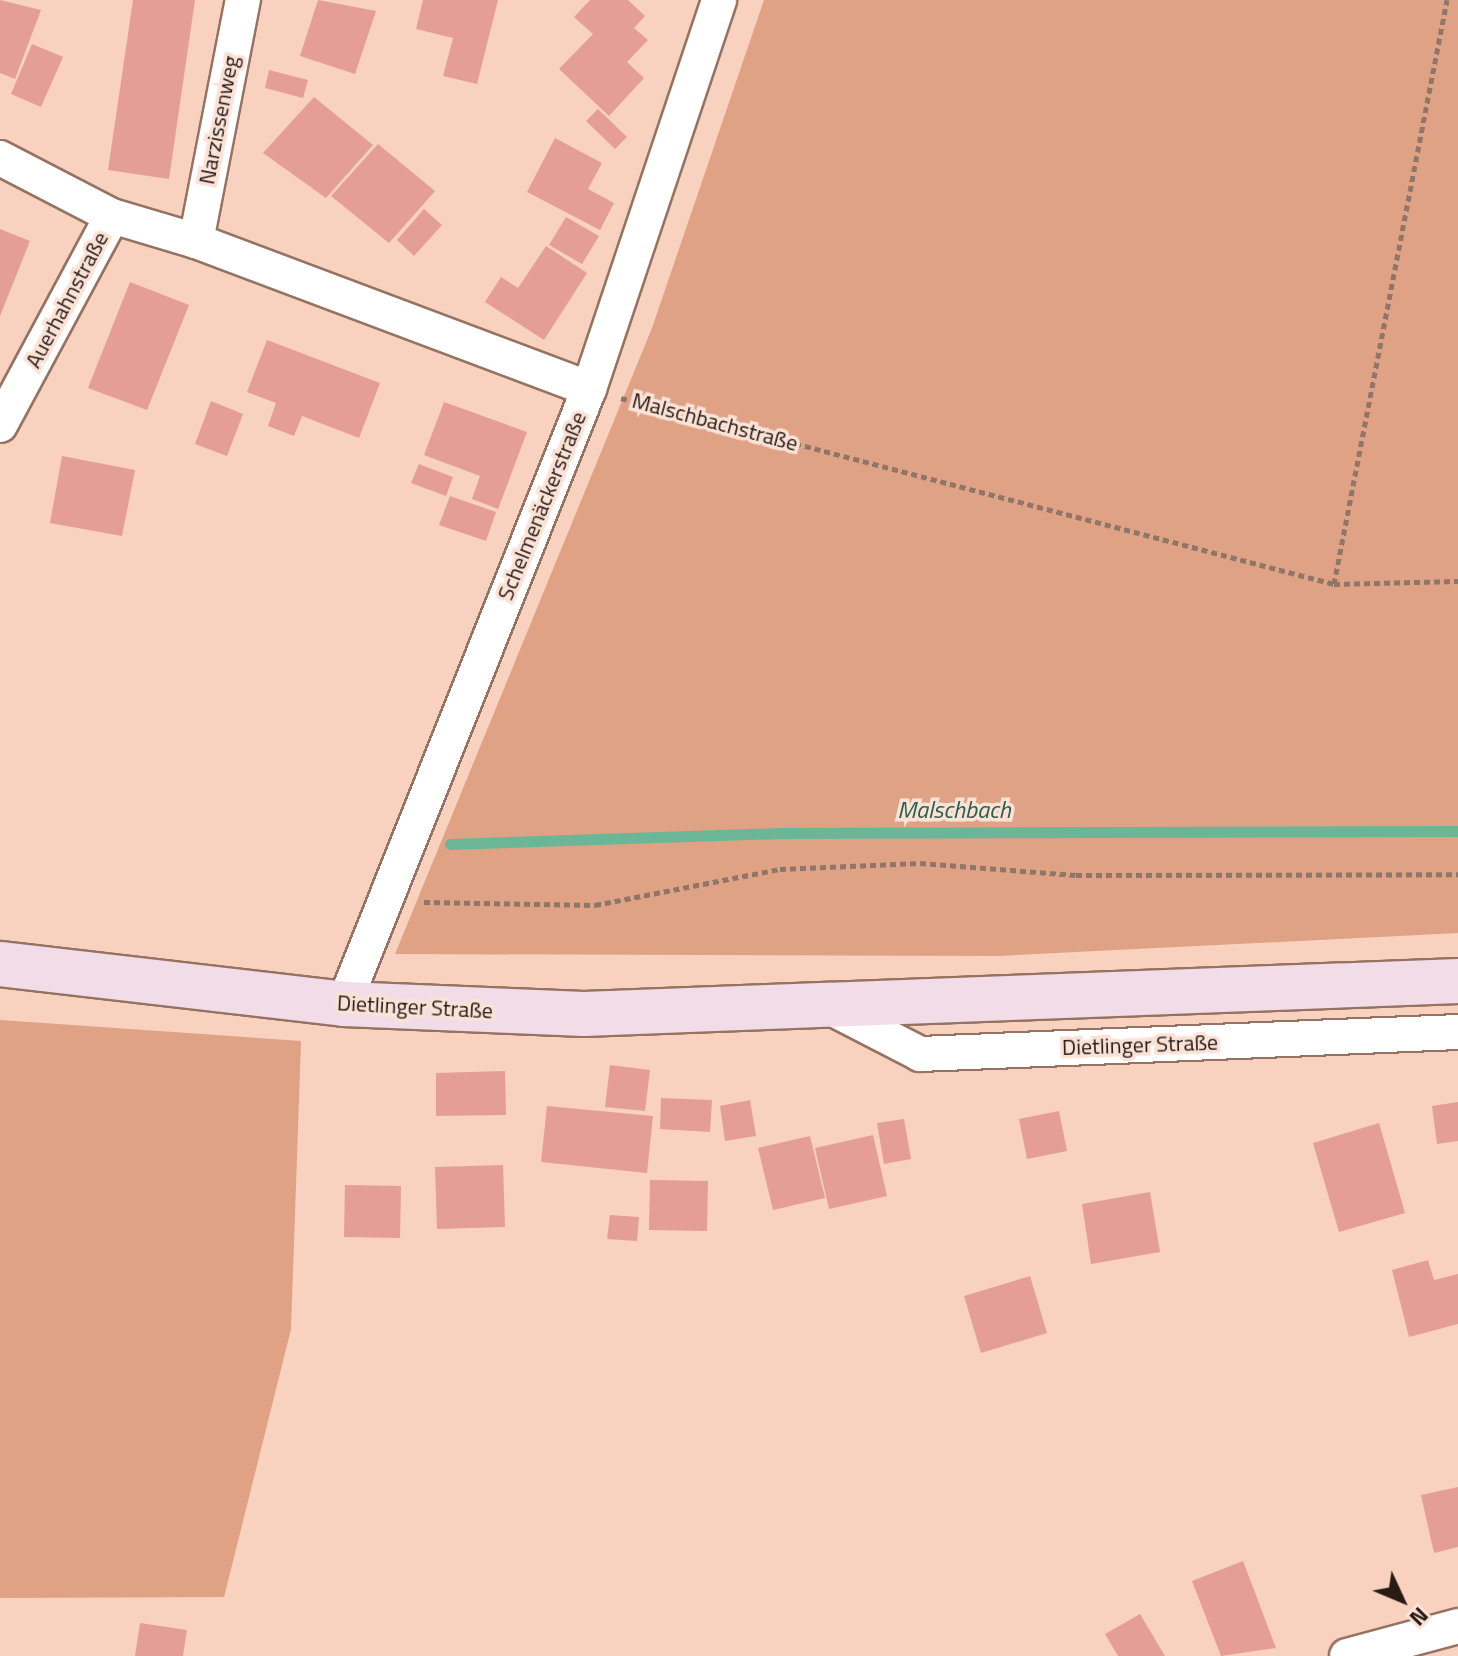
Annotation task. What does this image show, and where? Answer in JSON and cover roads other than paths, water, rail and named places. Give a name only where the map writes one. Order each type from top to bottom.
[{"type":"main road","name":"Dietlinger Straße","points":[[0,964],[344,1004],[584,1014],[833,1009],[1458,981]]},
{"type":"street","name":"Narzissenweg","points":[[196,241],[243,0]]},
{"type":"street","name":"Schelmenäckerstraße","points":[[344,1004],[589,389],[719,0]]},
{"type":"street","points":[[0,158],[112,216],[196,241],[589,389]]},
{"type":"street","name":"Auerhahnstraße","points":[[0,425],[112,216]]},
{"type":"street","name":"Dietlinger Straße","points":[[833,1009],[920,1054],[1458,1032]]},
{"type":"street","points":[[1347,1656],[1458,1626]]},
{"type":"waterway","name":"Malschbach","points":[[450,844],[776,833],[1458,831]]}]
